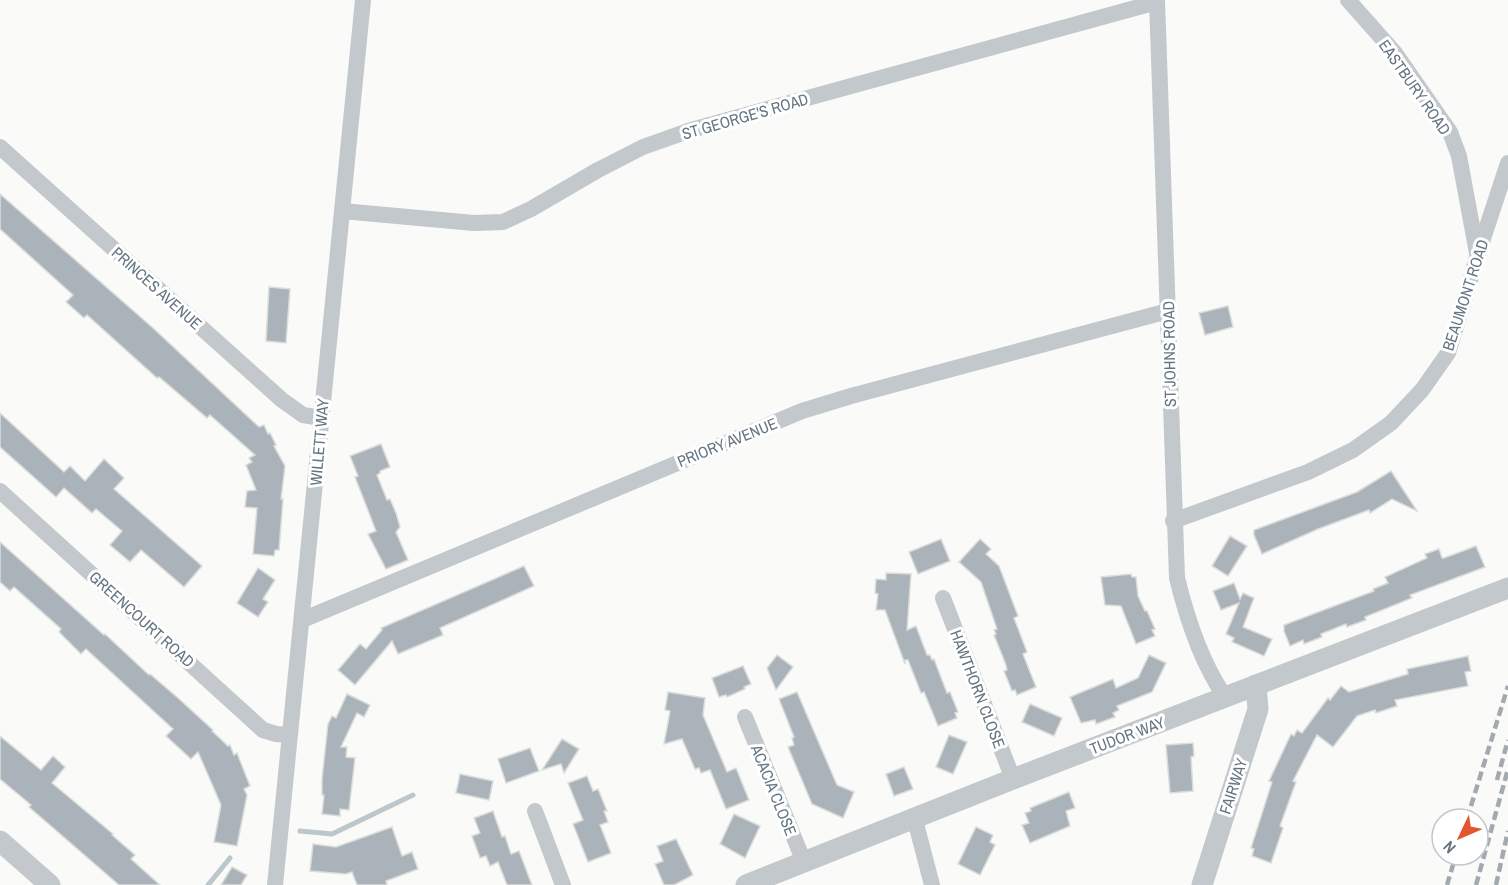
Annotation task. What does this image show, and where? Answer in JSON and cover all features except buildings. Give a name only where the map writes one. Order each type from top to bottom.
[{"type":"street","name":"WILLETT WAY","points":[[275,885],[363,0]]},
{"type":"street","name":"EASTBURY ROAD","points":[[1348,0],[1395,53],[1450,132],[1459,156],[1478,254]]},
{"type":"street","name":"ST GEORGE'S ROAD","points":[[342,211],[474,223],[503,222],[531,210],[598,170],[643,147],[691,130],[1157,1]]},
{"type":"street","name":"ST JOHNS ROAD","points":[[1157,1],[1173,521],[1177,578],[1183,604],[1211,676],[1225,697]]},
{"type":"street","name":"PRINCES AVENUE","points":[[0,147],[282,400],[303,415],[321,418]]},
{"type":"street","name":"BEAUMONT ROAD","points":[[1173,521],[1308,472],[1353,450],[1391,423],[1422,390],[1448,353],[1508,163]]},
{"type":"street","name":"PRIORY AVENUE","points":[[302,620],[802,411],[1168,310]]},
{"type":"street","name":"GREENCOURT ROAD","points":[[0,490],[263,730],[289,735]]},
{"type":"street","name":"TUDOR WAY","points":[[746,885],[915,820],[1013,779],[1508,588]]},
{"type":"street","name":"HAWTHORN CLOSE","points":[[943,598],[1013,779]]},
{"type":"street","name":"FAIRWAY","points":[[1202,885],[1258,709],[1256,685]]},
{"type":"street","name":"ACACIA CLOSE","points":[[745,717],[804,862]]},
{"type":"street","points":[[535,811],[563,885]]},
{"type":"street","points":[[915,820],[932,885]]},
{"type":"street","points":[[0,841],[50,885]]},
{"type":"waterway","points":[[300,831],[332,834],[413,795]]},
{"type":"waterway","points":[[208,885],[230,858]]},
{"type":"railway","points":[[1471,807],[1508,686]]},
{"type":"railway","points":[[1497,780],[1508,740]]},
{"type":"railway","points":[[1476,885],[1508,769]]},
{"type":"railway","points":[[1496,885],[1508,831]]},
{"type":"railway","points":[[1447,885],[1452,867]]}]
